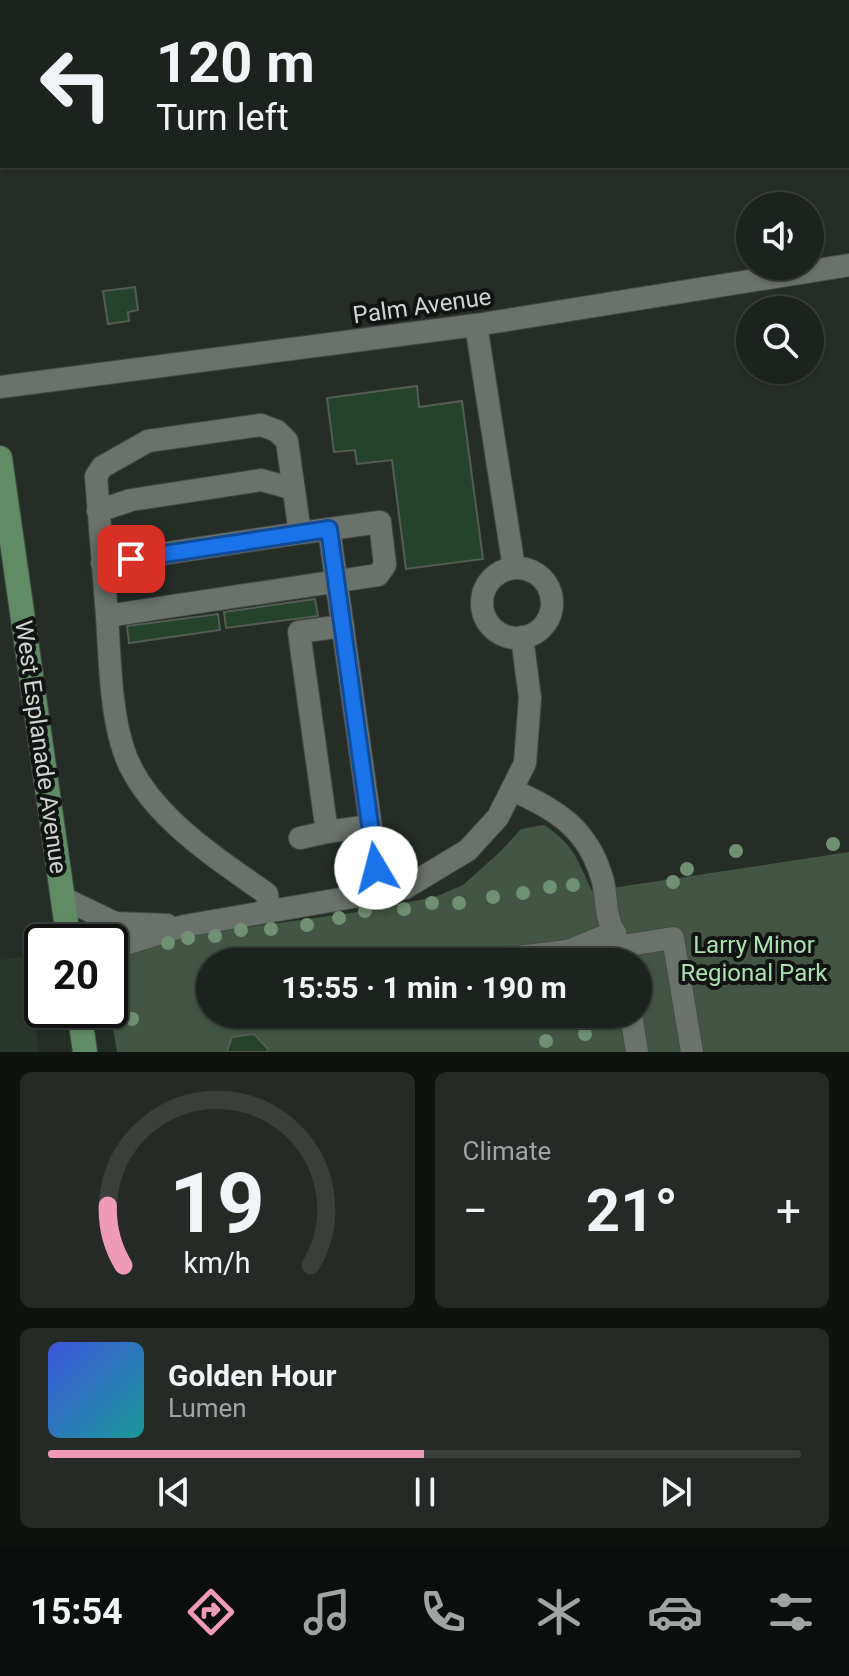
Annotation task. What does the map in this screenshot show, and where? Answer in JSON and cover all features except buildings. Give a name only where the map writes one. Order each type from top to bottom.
[{"type":"main road","name":"West Esplanade Avenue","points":[[0,458],[67,924]]},
{"type":"main road","points":[[82,1028],[85,1052]]},
{"type":"street","name":"Palm Avenue","points":[[0,387],[476,325],[849,265]]},
{"type":"street","points":[[476,325],[514,568]]},
{"type":"street","points":[[269,910],[267,894],[201,846],[159,807],[138,780],[122,749],[116,719],[96,476],[102,467],[148,441],[261,425],[277,431],[287,441],[300,533]]},
{"type":"street","points":[[98,511],[131,500],[261,480],[294,489]]},
{"type":"street","points":[[102,563],[380,522],[385,565],[378,575],[107,616]]},
{"type":"street","points":[[329,529],[380,892]]},
{"type":"street","points":[[514,568],[526,569],[545,582],[552,604],[543,626],[522,637],[500,633],[485,618],[482,607],[486,585],[494,576],[514,568]]},
{"type":"street","points":[[327,832],[299,632],[343,626]]},
{"type":"street","points":[[128,943],[184,926],[405,888],[468,850],[498,817],[525,763],[530,698],[522,637]]},
{"type":"street","points":[[512,790],[538,801],[580,831],[602,877],[608,919],[620,947],[673,938],[692,1052]]},
{"type":"street","points":[[300,838],[370,826]]},
{"type":"street","points":[[63,898],[115,923],[184,926]]},
{"type":"street","points":[[633,1028],[637,1052]]},
{"type":"shaded area","points":[[24,956],[24,1028],[36,1028],[39,1052],[0,1052],[0,960]]},
{"type":"green space","name":"Larry Minor Regional Park","points":[[544,825],[562,839],[574,854],[592,891],[849,852],[849,1052],[117,1052],[113,1028],[128,1028],[128,952],[143,942],[351,913],[435,897],[463,885],[521,829]]},
{"type":"route","points":[[131,559],[329,529],[376,868]]}]
